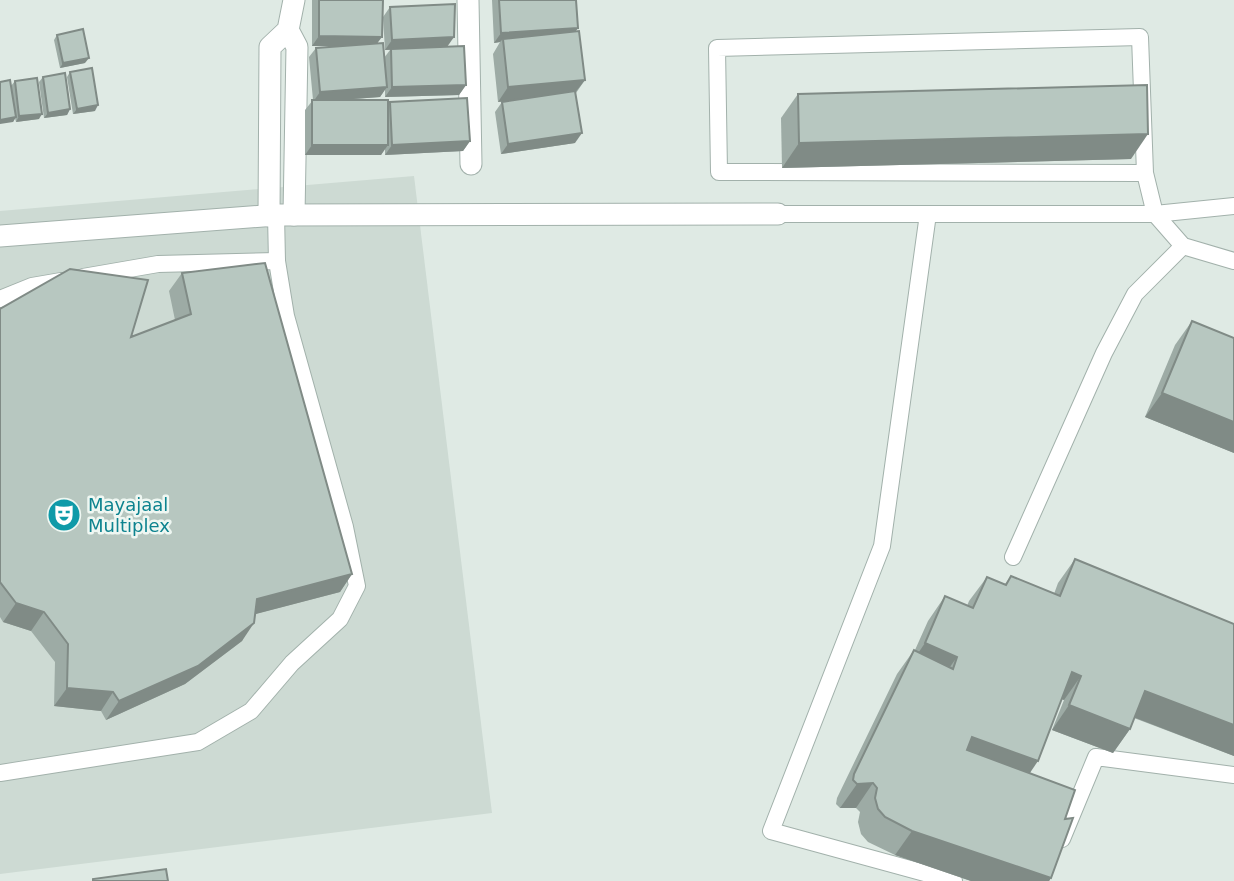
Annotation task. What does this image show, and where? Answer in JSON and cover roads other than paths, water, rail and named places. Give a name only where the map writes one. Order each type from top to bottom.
[{"type":"street","points":[[280,215],[270,47],[288,30],[294,0]]},
{"type":"street","points":[[468,0],[471,164]]},
{"type":"street","points":[[0,236],[280,215],[778,214]]},
{"type":"lane","points":[[1145,173],[719,172],[717,47],[1140,37],[1145,173],[1155,214],[1183,246],[1234,261]]},
{"type":"lane","points":[[778,214],[1155,214],[1234,206]]},
{"type":"lane","points":[[928,214],[883,546],[771,831],[954,881]]},
{"type":"lane","points":[[0,773],[198,742],[251,712],[292,663],[340,619],[357,586],[345,527],[286,316],[276,261],[280,215]]},
{"type":"lane","points":[[1013,557],[1104,353],[1135,294],[1183,246]]},
{"type":"lane","points":[[0,299],[32,286],[159,264],[276,261]]},
{"type":"lane","points":[[1055,856],[1096,757],[1234,775]]},
{"type":"place","name":"Mayajaal Multiplex","points":[[64,515]]}]
